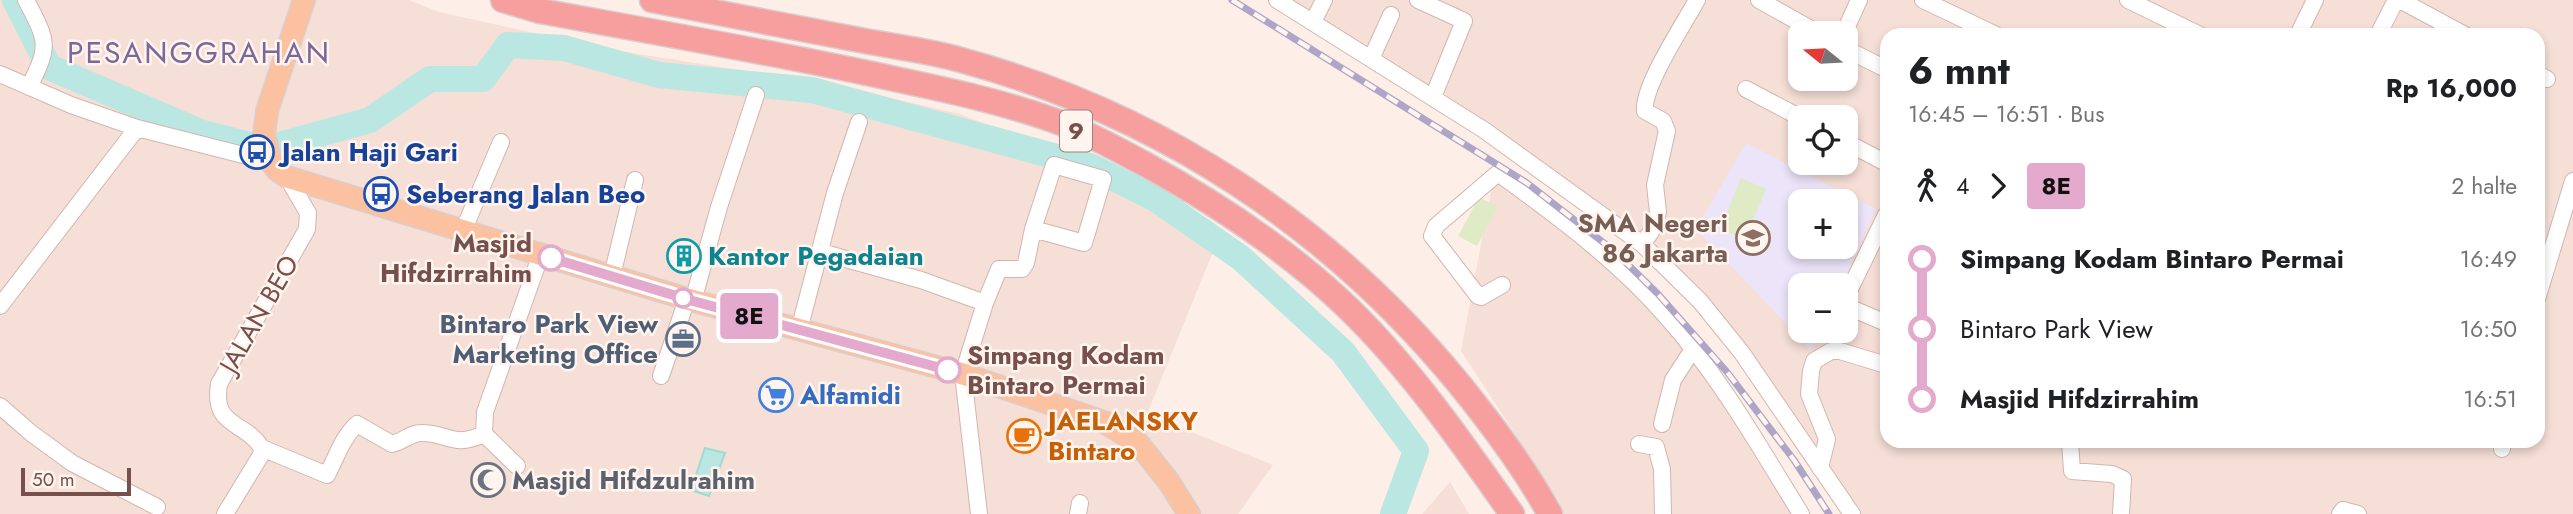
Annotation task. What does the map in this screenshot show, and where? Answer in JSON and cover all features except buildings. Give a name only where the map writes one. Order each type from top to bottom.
[{"type":"highway","name":"9","points":[[503,0],[540,11],[800,59],[988,99],[1053,120],[1121,151],[1192,190],[1268,241],[1347,307],[1387,349],[1478,465],[1512,514]]},
{"type":"highway","name":"9","points":[[652,0],[972,64],[1065,93],[1140,128],[1251,190],[1320,242],[1369,286],[1440,360],[1502,437],[1530,477],[1550,514]]},
{"type":"main road","points":[[304,0],[267,111],[268,150],[277,170],[287,177],[690,300],[963,374],[1104,422],[1138,443],[1189,514]]},
{"type":"street","points":[[26,0],[44,35],[45,50],[32,80]]},
{"type":"street","points":[[1277,0],[1485,130],[1642,244],[1700,301],[1742,353],[1852,514]]},
{"type":"street","points":[[1313,22],[1324,0]]},
{"type":"street","points":[[1418,0],[1464,21],[1433,97]]},
{"type":"street","points":[[1642,244],[1651,232],[1658,212],[1655,185],[1667,131],[1664,121],[1647,113],[1644,108],[1648,90],[1660,78],[1697,0]]},
{"type":"street","points":[[1760,0],[1797,21]]},
{"type":"street","points":[[1849,21],[1859,0]]},
{"type":"street","points":[[1923,0],[1970,28]]},
{"type":"street","points":[[2128,0],[2186,28]]},
{"type":"street","points":[[2301,28],[2315,0]]},
{"type":"street","points":[[2382,28],[2398,0],[2452,28]]},
{"type":"street","points":[[1371,58],[1391,15]]},
{"type":"street","points":[[1858,55],[1880,66]]},
{"type":"street","points":[[3,81],[32,80],[71,105],[137,128],[268,150]]},
{"type":"street","points":[[1746,89],[1788,111]]},
{"type":"street","points":[[661,376],[690,300],[756,95]]},
{"type":"street","points":[[799,330],[835,193],[859,122]]},
{"type":"street","points":[[0,306],[137,128]]},
{"type":"street","points":[[463,231],[501,142]]},
{"type":"street","points":[[1858,148],[1880,160]]},
{"type":"street","points":[[979,514],[963,374],[985,303],[999,270],[1024,267],[1033,229],[1054,165],[1104,179],[1084,243],[1033,229]]},
{"type":"street","points":[[1502,285],[1478,296],[1432,236],[1436,226],[1498,173],[1589,242],[1664,314],[1716,378],[1801,514]]},
{"type":"street","name":"JALAN BEO","points":[[287,177],[308,213],[307,229],[222,376],[217,396],[223,415],[262,448],[327,475],[338,455],[340,443],[357,424],[391,443],[423,433],[452,440],[484,434]]},
{"type":"street","points":[[612,276],[635,180]]},
{"type":"street","points":[[2545,273],[2573,181]]},
{"type":"street","points":[[1858,279],[1880,245]]},
{"type":"street","points":[[821,252],[921,279],[985,303]]},
{"type":"street","points":[[517,466],[484,434],[485,412],[541,254]]},
{"type":"street","points":[[1858,311],[1880,320]]},
{"type":"street","points":[[1662,424],[1673,380],[1693,349]]},
{"type":"street","points":[[1820,468],[1827,439],[1809,394],[1814,361],[1831,351],[1840,351],[1880,363]]},
{"type":"street","points":[[0,406],[72,463],[157,507]]},
{"type":"street","points":[[1639,444],[1656,447],[1660,457],[1663,514]]},
{"type":"street","points":[[225,514],[261,455],[262,448]]},
{"type":"street","points":[[2070,448],[2072,471],[2112,474],[2123,479],[2121,514]]},
{"type":"street","points":[[2340,514],[2343,510],[2358,514]]},
{"type":"shaded area","points":[[0,0],[409,0],[439,12],[607,49],[839,86],[960,114],[1142,185],[1219,237],[1147,414],[1273,465],[1238,514],[0,514]]},
{"type":"shaded area","points":[[1267,0],[2573,0],[2573,514],[1848,514],[1750,365],[1619,233],[1480,134]]},
{"type":"shaded area","name":"SMA Negeri 86 Jakarta","points":[[1746,143],[1788,164],[1788,175],[1809,175],[1837,189],[1788,189],[1788,259],[1853,259],[1847,273],[1788,273],[1788,326],[1696,229]]},
{"type":"shaded area","points":[[1494,175],[1604,261],[1690,349],[1800,514],[1564,514],[1559,501],[1461,351]]},
{"type":"shaded area","name":"SMA Negeri 86 Jakarta","points":[[1858,200],[1876,209],[1858,248]]},
{"type":"shaded area","name":"SMA Negeri 86 Jakarta","points":[[1804,343],[1814,343],[1811,350]]},
{"type":"shaded area","points":[[1450,482],[1469,514],[1422,514]]},
{"type":"green space","points":[[1741,178],[1766,189],[1745,239],[1720,229]]},
{"type":"green space","points":[[1479,197],[1498,207],[1477,246],[1458,236]]},
{"type":"water","points":[[705,448],[725,453],[709,496],[691,490]]},
{"type":"waterway","points":[[15,0],[49,67],[200,132],[265,149],[370,120],[430,79],[483,79],[508,45],[564,48],[659,75],[812,90],[1090,166],[1156,199],[1241,258],[1343,352],[1416,451],[1393,514]]},
{"type":"railway","points":[[1232,0],[1527,183],[1613,250],[1658,294],[1727,372],[1794,460],[1829,514]]},
{"type":"bus line","name":"8E","points":[[551,258],[693,301],[948,370]]},
{"type":"place","name":"Jalan Haji Gari","points":[[257,152]]},
{"type":"place","name":"Seberang Jalan Beo","points":[[381,194]]},
{"type":"place","name":"SMA Negeri 86 Jakarta","points":[[1753,238]]},
{"type":"place","name":"Kantor Pegadaian","points":[[684,256]]},
{"type":"place","name":"Masjid Hifdzirrahim","points":[[551,258]]},
{"type":"place","name":"Bintaro Park View Marketing Office","points":[[683,339]]},
{"type":"place","name":"Simpang Kodam Bintaro Permai","points":[[948,370]]},
{"type":"place","name":"Alfamidi","points":[[776,395]]},
{"type":"place","name":"JAELANSKY Bintaro","points":[[1024,436]]},
{"type":"place","name":"Masjid Hifdzulrahim","points":[[488,480]]},
{"type":"district","name":"PESANGGRAHAN","points":[[199,53]]}]
